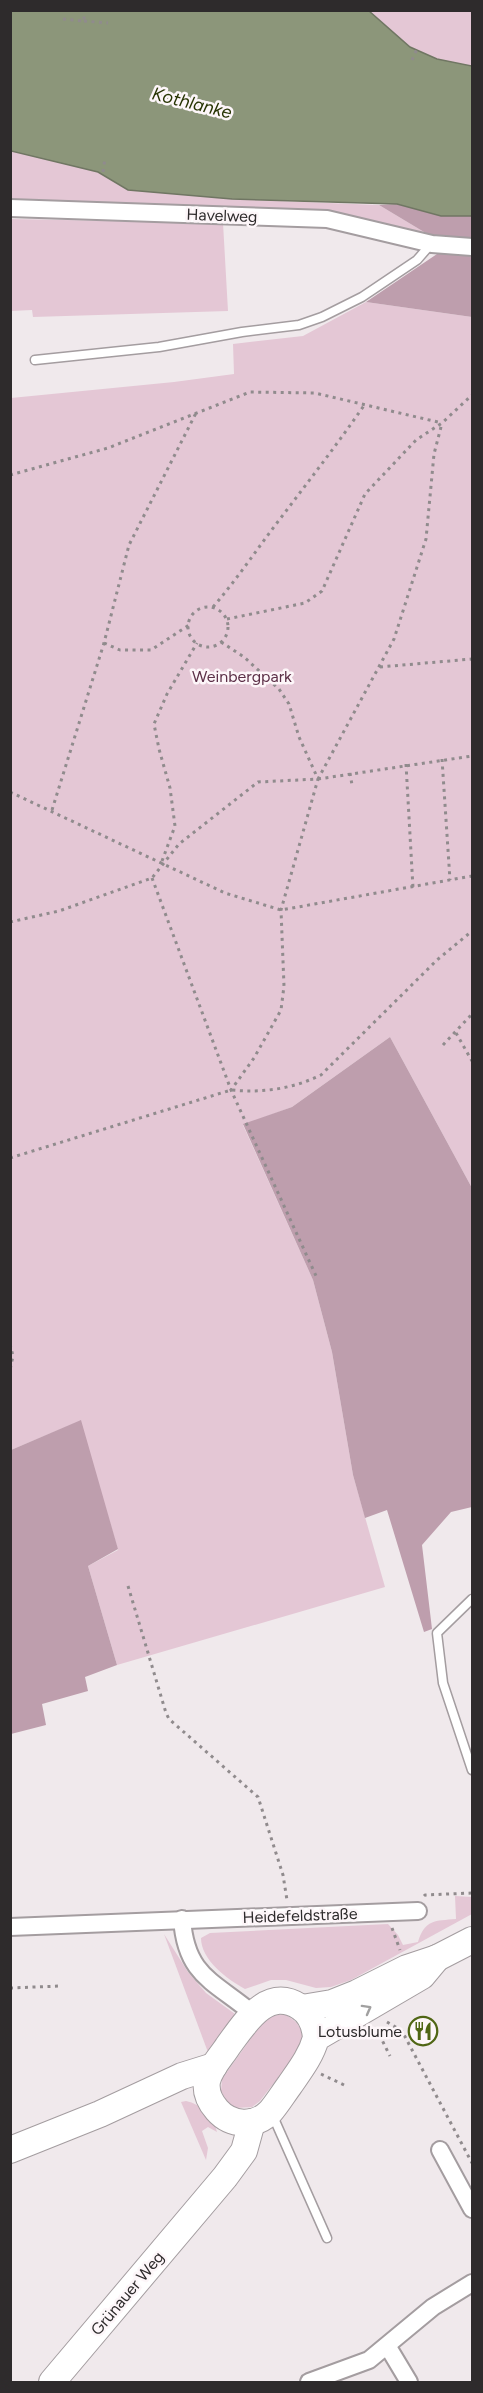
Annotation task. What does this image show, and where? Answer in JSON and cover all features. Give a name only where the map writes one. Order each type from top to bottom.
[{"type":"main road","points":[[302,2008],[332,2002],[357,1993],[472,1940]]},
{"type":"main road","points":[[261,2117],[238,2123],[226,2119],[207,2096],[207,2082],[214,2066],[252,2013],[262,2006],[286,2001],[302,2008],[312,2020],[316,2038],[422,1976],[437,1958]]},
{"type":"main road","name":"Grünauer Weg","points":[[52,2382],[225,2177],[244,2151],[261,2117],[313,2050],[316,2038]]},
{"type":"main road","points":[[10,2150],[100,2114],[182,2076],[214,2066]]},
{"type":"main road","points":[[100,2114],[180,2091],[207,2096]]},
{"type":"main road","name":"Grünauer Weg","points":[[202,2203],[226,2147],[228,2134],[226,2119]]},
{"type":"street","name":"Havelweg","points":[[10,208],[327,219],[432,244],[472,247]]},
{"type":"street","name":"Heidefeldstraße","points":[[10,1926],[418,1911]]},
{"type":"street","points":[[182,1919],[183,1937],[195,1966],[207,1980],[252,2013]]},
{"type":"street","points":[[440,2150],[472,2209]]},
{"type":"street","points":[[309,2382],[369,2360],[433,2307],[472,2283]]},
{"type":"street","points":[[388,2346],[409,2382]]},
{"type":"lane","points":[[35,360],[159,347],[242,332],[298,325],[322,317],[362,297],[417,260],[432,244]]},
{"type":"lane","points":[[472,1599],[437,1632],[443,1683],[472,1770]]},
{"type":"lane","points":[[261,2117],[327,2238]]},
{"type":"path","points":[[84,10],[84,21]]},
{"type":"path","points":[[63,19],[108,23]]},
{"type":"path","points":[[412,60],[417,49]]},
{"type":"path","points":[[103,172],[105,158]]},
{"type":"path","points":[[10,475],[108,448],[250,392],[315,393],[442,423]]},
{"type":"path","points":[[227,620],[305,603],[322,591],[364,494],[416,440],[442,423],[472,395]]},
{"type":"path","points":[[213,607],[242,573],[337,446],[365,404]]},
{"type":"path","points":[[52,810],[104,643],[129,545],[197,411]]},
{"type":"path","points":[[231,1090],[254,1058],[280,1010],[284,986],[281,910],[318,779],[394,639],[426,539],[434,453],[442,423]]},
{"type":"path","points":[[213,607],[219,610],[227,620],[228,632],[221,642],[209,646],[198,643],[190,635],[189,625],[194,613],[199,609],[213,607]]},
{"type":"path","points":[[104,643],[120,650],[151,650],[189,625]]},
{"type":"path","points":[[221,642],[244,657],[279,689],[289,704],[299,737],[318,779]]},
{"type":"path","points":[[162,863],[175,826],[170,788],[154,724],[167,694],[198,643]]},
{"type":"path","points":[[380,667],[472,659]]},
{"type":"path","points":[[10,922],[59,910],[152,878],[179,843],[258,782],[318,779],[406,764],[472,756]]},
{"type":"path","points":[[442,759],[450,880]]},
{"type":"path","points":[[406,764],[413,888]]},
{"type":"path","points":[[350,773],[352,785]]},
{"type":"path","points":[[10,792],[225,893],[281,910],[472,876]]},
{"type":"path","points":[[152,878],[231,1090],[317,1278]]},
{"type":"path","points":[[10,1158],[231,1090],[256,1092],[301,1085],[321,1075],[437,960],[472,931]]},
{"type":"path","points":[[443,1045],[472,1014]]},
{"type":"path","points":[[456,1033],[472,1061]]},
{"type":"path","points":[[10,1344],[13,1356],[10,1370]]},
{"type":"path","points":[[128,1586],[169,1719],[258,1797],[283,1875],[290,1915]]},
{"type":"path","points":[[10,1988],[60,1986]]},
{"type":"path","points":[[366,2009],[390,2056]]},
{"type":"path","points":[[366,2009],[402,2031],[472,2163]]},
{"type":"green space","points":[[369,11],[472,11],[472,66],[437,59],[410,47]]},
{"type":"green space","points":[[11,151],[98,172],[128,190],[232,199],[379,205],[434,238],[320,210],[11,202]]},
{"type":"green space","points":[[10,219],[223,223],[228,311],[33,317],[32,310],[11,311]]},
{"type":"green space","name":"Weinbergpark","points":[[366,302],[472,317],[472,1188],[390,1037],[292,1107],[243,1125],[313,1280],[332,1352],[353,1475],[385,1587],[117,1665],[88,1566],[118,1550],[80,1421],[11,1450],[11,398],[234,374],[233,344],[303,336]]},
{"type":"green space","points":[[455,1896],[472,1897],[472,1914],[351,1980],[331,1987],[316,1988],[286,1980],[271,1980],[245,1989],[216,1968],[202,1946],[201,1938],[210,1933],[388,1924],[403,1945],[418,1942],[424,1929],[432,1923],[456,1919]]},
{"type":"green space","points":[[164,1934],[188,1972],[206,1993],[235,2014],[229,2031],[209,2055]]},
{"type":"green space","points":[[284,2014],[296,2022],[300,2028],[302,2035],[297,2050],[260,2101],[252,2107],[236,2108],[227,2102],[221,2091],[222,2079],[264,2020]]},
{"type":"green space","points":[[186,2101],[202,2108],[210,2116],[215,2126],[217,2132],[208,2127],[202,2131],[208,2148],[206,2160],[181,2102]]},
{"type":"shaded area","points":[[397,204],[441,216],[472,216],[472,317],[366,302],[437,254],[434,238],[379,205]]},
{"type":"shaded area","points":[[390,1037],[472,1188],[472,1507],[451,1512],[422,1545],[432,1629],[424,1632],[387,1510],[365,1518],[353,1475],[332,1352],[313,1280],[243,1124],[292,1107]]},
{"type":"shaded area","points":[[81,1420],[118,1549],[88,1566],[117,1665],[85,1677],[88,1691],[42,1704],[46,1725],[11,1734],[11,1450]]},
{"type":"water","name":"Kothlanke","points":[[11,10],[369,11],[410,47],[437,59],[472,66],[472,216],[441,216],[397,204],[232,199],[128,190],[98,172],[11,151]]},
{"type":"place","name":"Lotusblume","points":[[423,2031]]}]
